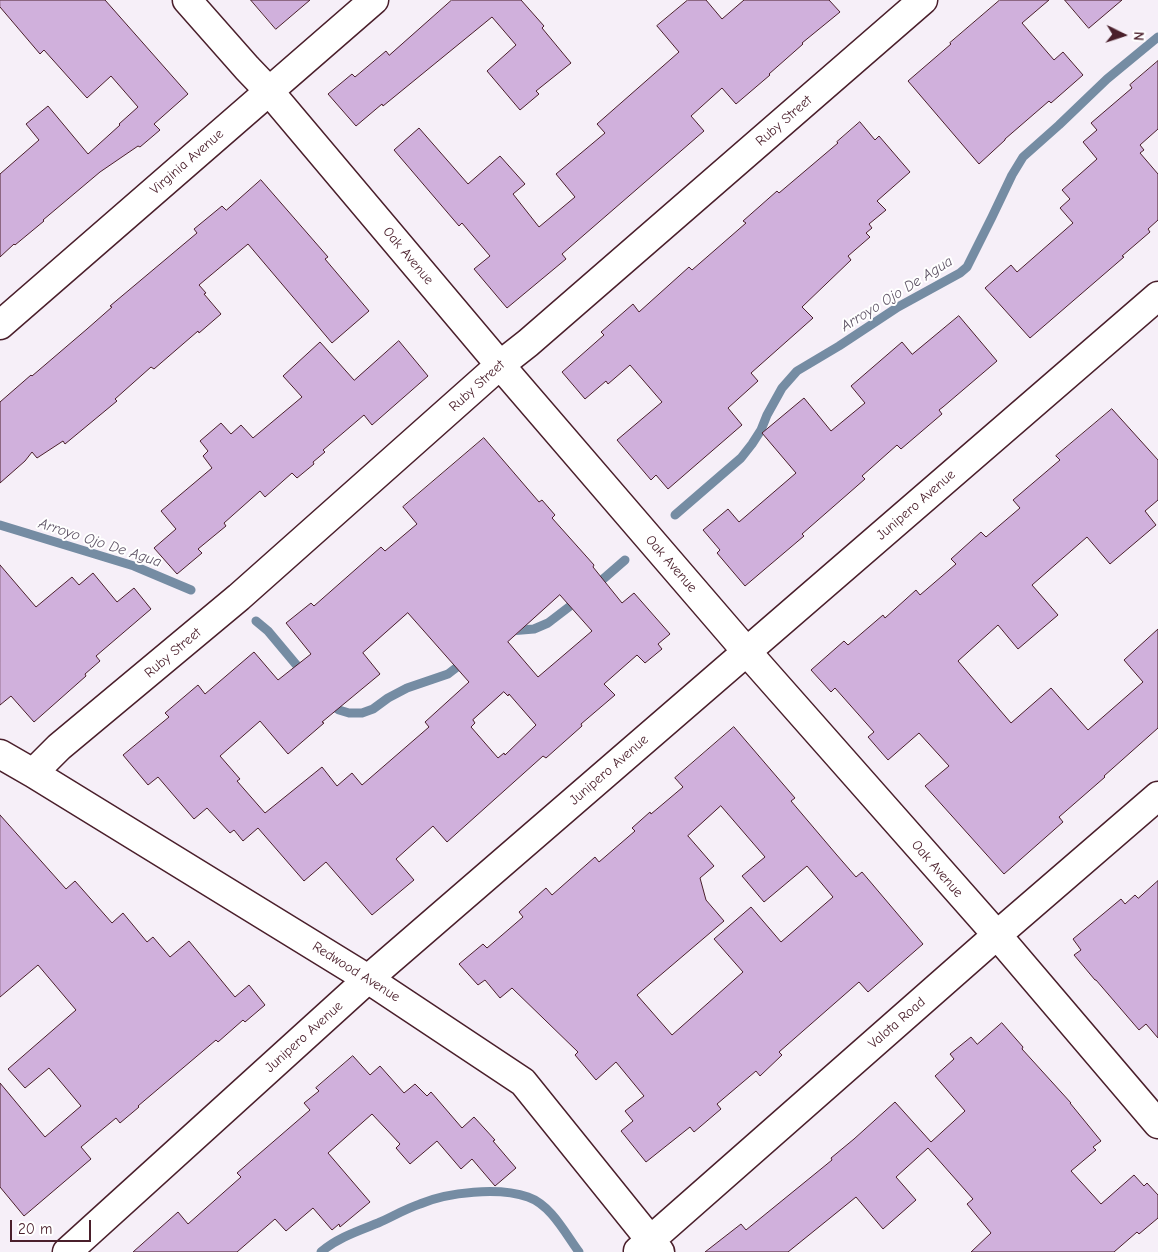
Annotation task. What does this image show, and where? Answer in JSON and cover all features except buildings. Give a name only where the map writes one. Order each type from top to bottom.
[{"type":"street","name":"Oak Avenue","points":[[188,0],[246,68],[269,90],[500,365],[747,652],[996,935],[1158,1124]]},
{"type":"street","name":"Virginia Avenue","points":[[0,325],[374,0]]},
{"type":"street","name":"Ruby Street","points":[[33,773],[59,747],[239,597],[500,365],[923,0]]},
{"type":"street","name":"Junipero Avenue","points":[[67,1252],[368,978],[1158,296]]},
{"type":"street","name":"Redwood Avenue","points":[[0,754],[368,978],[523,1082],[650,1248]]},
{"type":"street","name":"Valota Road","points":[[650,1248],[996,935],[1158,796]]},
{"type":"waterway","name":"Arroyo Ojo De Agua","points":[[675,515],[741,458],[761,430],[782,388],[797,371],[898,307],[960,273],[967,267],[1012,175],[1023,157],[1107,79],[1158,37]]},
{"type":"waterway","name":"Arroyo Ojo De Agua","points":[[0,525],[134,566],[191,590]]},
{"type":"waterway","name":"Arroyo Ojo De Agua","points":[[594,587],[625,560]]},
{"type":"waterway","name":"Arroyo Ojo De Agua","points":[[510,631],[534,629],[548,623],[578,600]]},
{"type":"waterway","name":"Arroyo Ojo De Agua","points":[[256,621],[268,631],[304,674]]},
{"type":"waterway","name":"Arroyo Ojo De Agua","points":[[329,703],[339,710],[349,713],[362,713],[373,709],[407,688],[448,674],[465,661]]},
{"type":"waterway","points":[[321,1252],[348,1235],[409,1208],[445,1196],[474,1192],[503,1192],[528,1197],[536,1201],[544,1206],[557,1220],[579,1252]]}]
